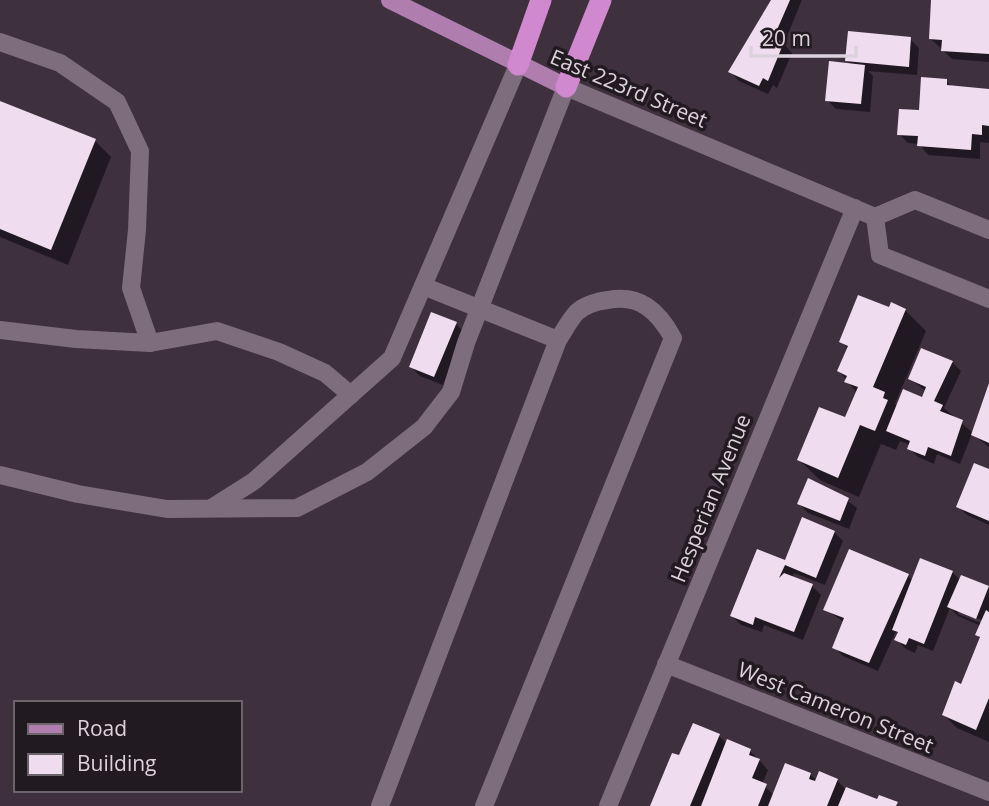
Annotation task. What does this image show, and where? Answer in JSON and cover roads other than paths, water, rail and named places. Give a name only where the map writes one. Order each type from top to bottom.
[{"type":"highway","points":[[518,65],[541,0]]},
{"type":"highway","points":[[566,87],[601,0]]},
{"type":"main road","name":"East 223rd Street","points":[[390,0],[566,87]]},
{"type":"street","points":[[0,41],[60,63],[117,102],[140,151],[137,230],[131,288],[150,343]]},
{"type":"street","points":[[213,508],[254,481],[392,358],[518,65]]},
{"type":"street","points":[[0,475],[78,494],[167,509],[297,508],[367,472],[424,427],[451,392],[480,308],[566,87]]},
{"type":"street","name":"East 223rd Street","points":[[566,87],[875,217]]},
{"type":"street","points":[[989,230],[915,200],[875,217],[880,256],[989,299]]},
{"type":"street","name":"Hesperian Avenue","points":[[608,806],[855,208]]},
{"type":"street","points":[[423,286],[558,340]]},
{"type":"street","points":[[380,806],[558,340],[577,312],[597,302],[623,297],[645,303],[663,319],[673,338],[484,806]]},
{"type":"street","points":[[0,330],[76,339],[150,343],[217,331],[279,352],[325,373],[351,395]]},
{"type":"street","name":"West Cameron Street","points":[[666,664],[989,792]]}]
